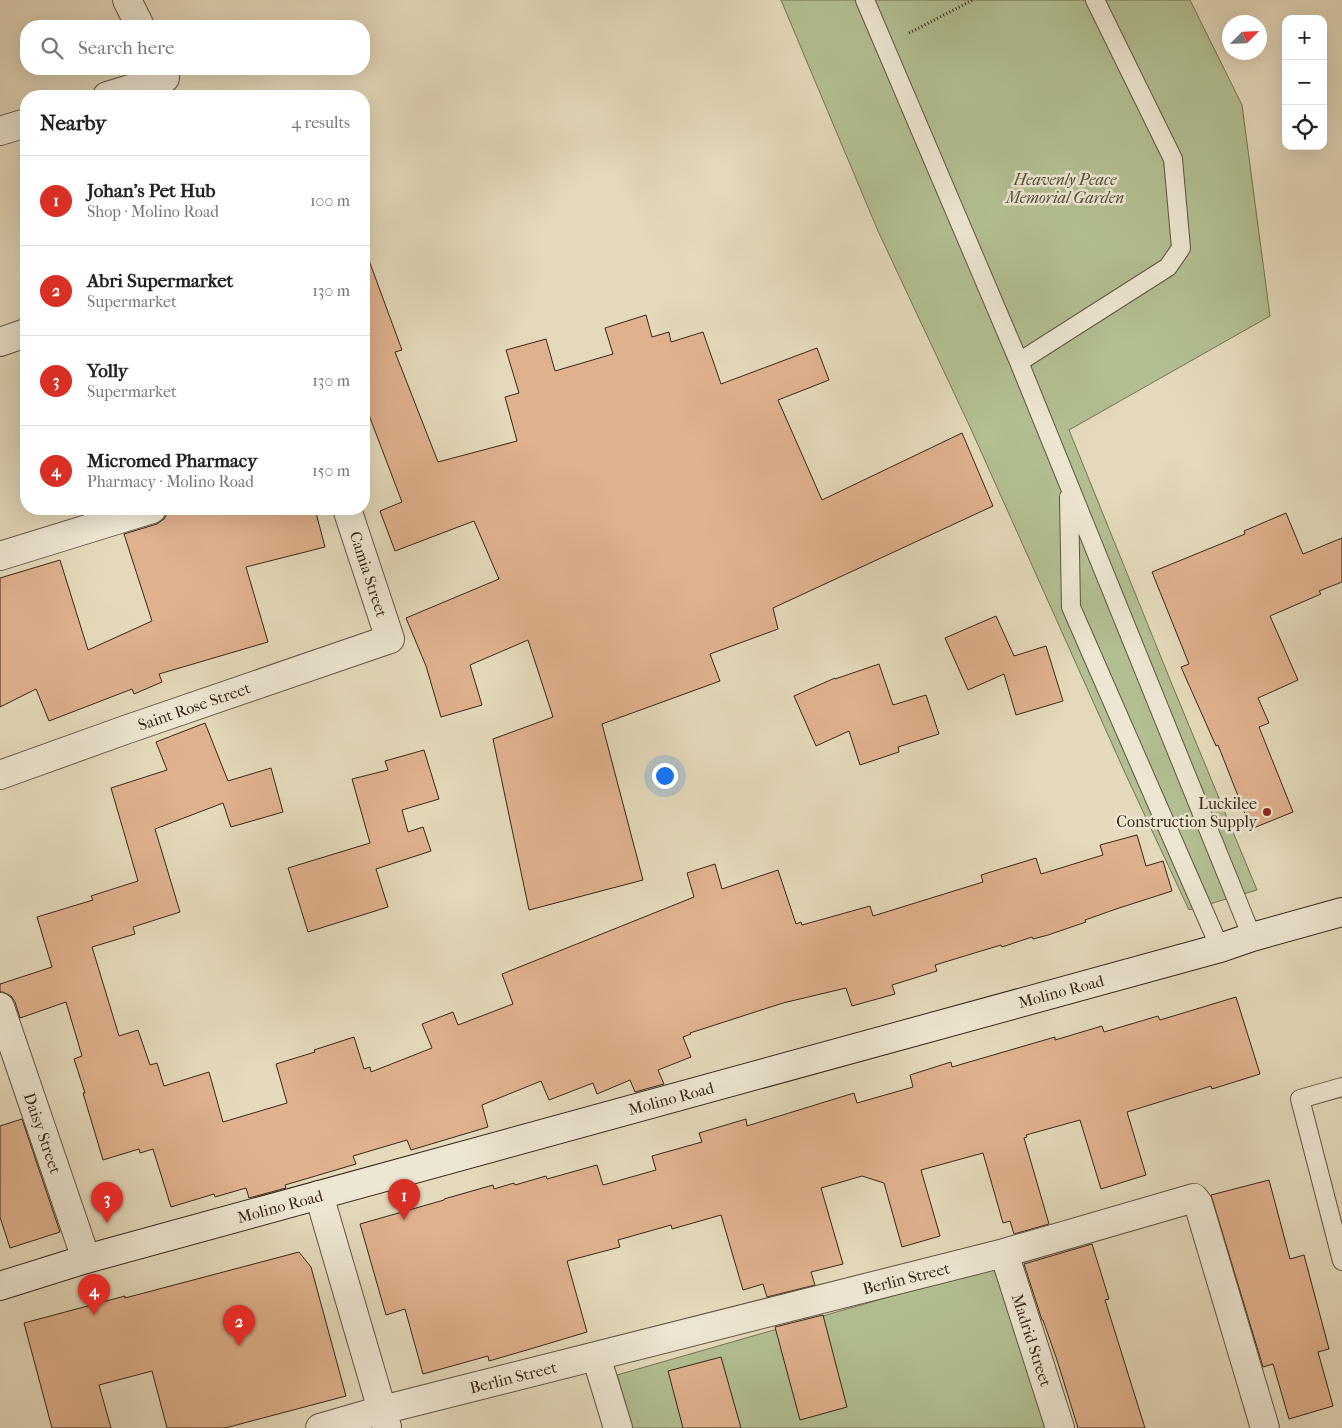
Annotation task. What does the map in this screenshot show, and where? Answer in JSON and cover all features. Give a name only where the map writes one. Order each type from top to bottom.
[{"type":"street","points":[[127,0],[137,20]]},
{"type":"street","points":[[132,90],[167,81]]},
{"type":"street","points":[[0,131],[20,125]]},
{"type":"street","points":[[0,342],[20,335]]},
{"type":"street","points":[[0,556],[133,515]]},
{"type":"street","name":"Camia Street","points":[[349,515],[390,639]]},
{"type":"street","name":"Saint Rose Street","points":[[0,775],[124,730],[390,639]]},
{"type":"street","name":"Molino Road","points":[[0,1286],[86,1259],[1220,948],[1342,912]]},
{"type":"street","name":"Daisy Street","points":[[0,1007],[86,1259]]},
{"type":"street","points":[[319,1195],[385,1419]]},
{"type":"street","name":"Berlin Street","points":[[320,1428],[385,1419],[596,1356],[1004,1253],[1194,1198],[1198,1203],[1265,1428]]},
{"type":"street","name":"Madrid Street","points":[[1004,1253],[1060,1428]]},
{"type":"street","points":[[596,1356],[618,1428]]},
{"type":"lane","points":[[865,0],[1019,362],[1252,938]]},
{"type":"lane","points":[[1019,362],[1168,266],[1181,248],[1173,159],[1095,0]]},
{"type":"lane","points":[[1069,487],[1071,607],[1220,948]]},
{"type":"lane","points":[[1342,1086],[1300,1099],[1342,1261]]},
{"type":"path","points":[[883,46],[973,0]]},
{"type":"green space","name":"Heavenly Peace Memorial Garden","points":[[781,0],[1190,0],[1242,105],[1270,316],[1069,430],[1257,890],[1189,910],[1126,775],[970,427],[878,231]]},
{"type":"green space","points":[[997,1266],[1047,1428],[632,1428],[617,1375]]},
{"type":"building","points":[[370,263],[402,350],[395,352],[438,462],[517,441],[505,397],[519,393],[506,350],[546,339],[555,371],[613,354],[605,328],[646,315],[652,337],[669,332],[671,342],[703,332],[721,384],[817,348],[829,380],[778,400],[822,500],[962,433],[993,506],[773,608],[778,629],[710,654],[720,681],[602,724],[643,880],[529,910],[493,739],[553,717],[528,640],[470,665],[482,705],[441,717],[426,666],[406,618],[499,579],[474,521],[395,551],[380,511],[402,502],[370,418]]},
{"type":"building","points":[[1286,513],[1303,554],[1342,538],[1342,582],[1319,591],[1321,594],[1270,616],[1298,680],[1258,698],[1269,723],[1259,727],[1293,812],[1251,829],[1218,745],[1216,746],[1181,667],[1189,664],[1152,572],[1245,534],[1244,531]]},
{"type":"building","points":[[166,515],[317,515],[325,547],[246,567],[268,642],[159,674],[162,682],[134,694],[132,689],[49,721],[36,689],[0,707],[0,578],[60,560],[88,650],[152,621],[124,534],[157,524]]},
{"type":"building","points":[[996,616],[1014,656],[1046,646],[1063,701],[1016,715],[1004,674],[968,690],[945,638]]},
{"type":"building","points":[[879,664],[893,705],[926,695],[939,734],[898,747],[899,752],[860,765],[849,731],[816,746],[794,696],[835,678]]},
{"type":"building","points":[[205,723],[228,781],[271,768],[283,812],[231,827],[223,803],[155,829],[180,912],[133,927],[135,934],[92,947],[119,1036],[138,1030],[150,1065],[157,1063],[164,1086],[209,1072],[223,1122],[287,1103],[276,1064],[315,1052],[314,1050],[354,1037],[364,1069],[370,1067],[371,1072],[432,1048],[422,1024],[453,1012],[458,1025],[513,1004],[502,974],[694,897],[687,873],[715,864],[722,889],[778,870],[796,924],[801,922],[802,925],[870,906],[873,916],[983,882],[981,875],[1036,858],[1041,874],[1103,855],[1100,845],[1137,835],[1146,866],[1163,861],[1172,891],[1085,920],[1086,922],[1048,935],[1033,939],[1032,937],[1002,947],[1001,945],[935,965],[937,971],[892,985],[895,994],[852,1006],[846,988],[783,1003],[690,1033],[683,1037],[691,1057],[658,1070],[664,1084],[635,1092],[630,1080],[597,1094],[593,1083],[549,1100],[541,1081],[482,1105],[488,1127],[411,1150],[407,1140],[353,1156],[356,1164],[285,1185],[286,1188],[249,1198],[246,1188],[215,1197],[214,1194],[171,1207],[153,1149],[140,1153],[139,1149],[103,1160],[74,1059],[82,1056],[66,1002],[20,1018],[11,996],[0,992],[0,984],[52,967],[37,917],[93,900],[91,896],[138,881],[111,788],[167,770],[156,742]]},
{"type":"building","points":[[424,750],[439,799],[402,810],[408,832],[423,827],[431,851],[376,869],[388,907],[308,932],[288,868],[370,843],[352,779],[388,770],[385,761]]},
{"type":"building","points":[[1236,997],[1260,1074],[1212,1089],[1211,1086],[1127,1112],[1146,1175],[1101,1189],[1080,1120],[1026,1135],[1027,1137],[1024,1138],[1049,1224],[1014,1234],[1010,1221],[1003,1223],[983,1153],[921,1170],[940,1236],[902,1247],[884,1183],[862,1176],[821,1188],[843,1264],[811,1272],[815,1285],[767,1297],[763,1284],[743,1290],[721,1215],[672,1229],[671,1225],[618,1240],[620,1247],[567,1261],[587,1332],[537,1347],[489,1361],[488,1356],[423,1374],[405,1309],[386,1315],[360,1224],[493,1185],[494,1189],[546,1176],[547,1179],[597,1165],[603,1185],[656,1170],[652,1156],[702,1142],[699,1133],[746,1119],[747,1126],[854,1093],[857,1103],[913,1087],[910,1075],[951,1062],[952,1067],[1055,1037],[1055,1040],[1102,1026],[1104,1032],[1158,1016],[1160,1020]]},
{"type":"building","points":[[22,1119],[60,1232],[10,1248],[0,1217],[0,1126]]},
{"type":"building","points":[[1269,1180],[1290,1259],[1304,1255],[1329,1349],[1318,1352],[1333,1406],[1289,1419],[1273,1364],[1263,1367],[1211,1195]]},
{"type":"building","points":[[1092,1244],[1109,1299],[1105,1300],[1145,1428],[1078,1428],[1024,1264]]},
{"type":"building","points":[[299,1252],[311,1267],[346,1396],[225,1428],[167,1428],[152,1371],[99,1385],[111,1428],[52,1428],[24,1323]]},
{"type":"building","points":[[823,1315],[847,1407],[800,1420],[775,1327]]},
{"type":"building","points":[[721,1357],[741,1428],[683,1428],[668,1371]]},
{"type":"place","name":"Luckilee Construction Supply","points":[[1267,812]]},
{"type":"place","name":"Johan's Pet Hub","points":[[404,1220]]},
{"type":"place","name":"Yolly","points":[[107,1223]]},
{"type":"place","name":"Micromed Pharmacy","points":[[94,1315]]},
{"type":"place","name":"Abri Supermarket","points":[[239,1346]]}]
